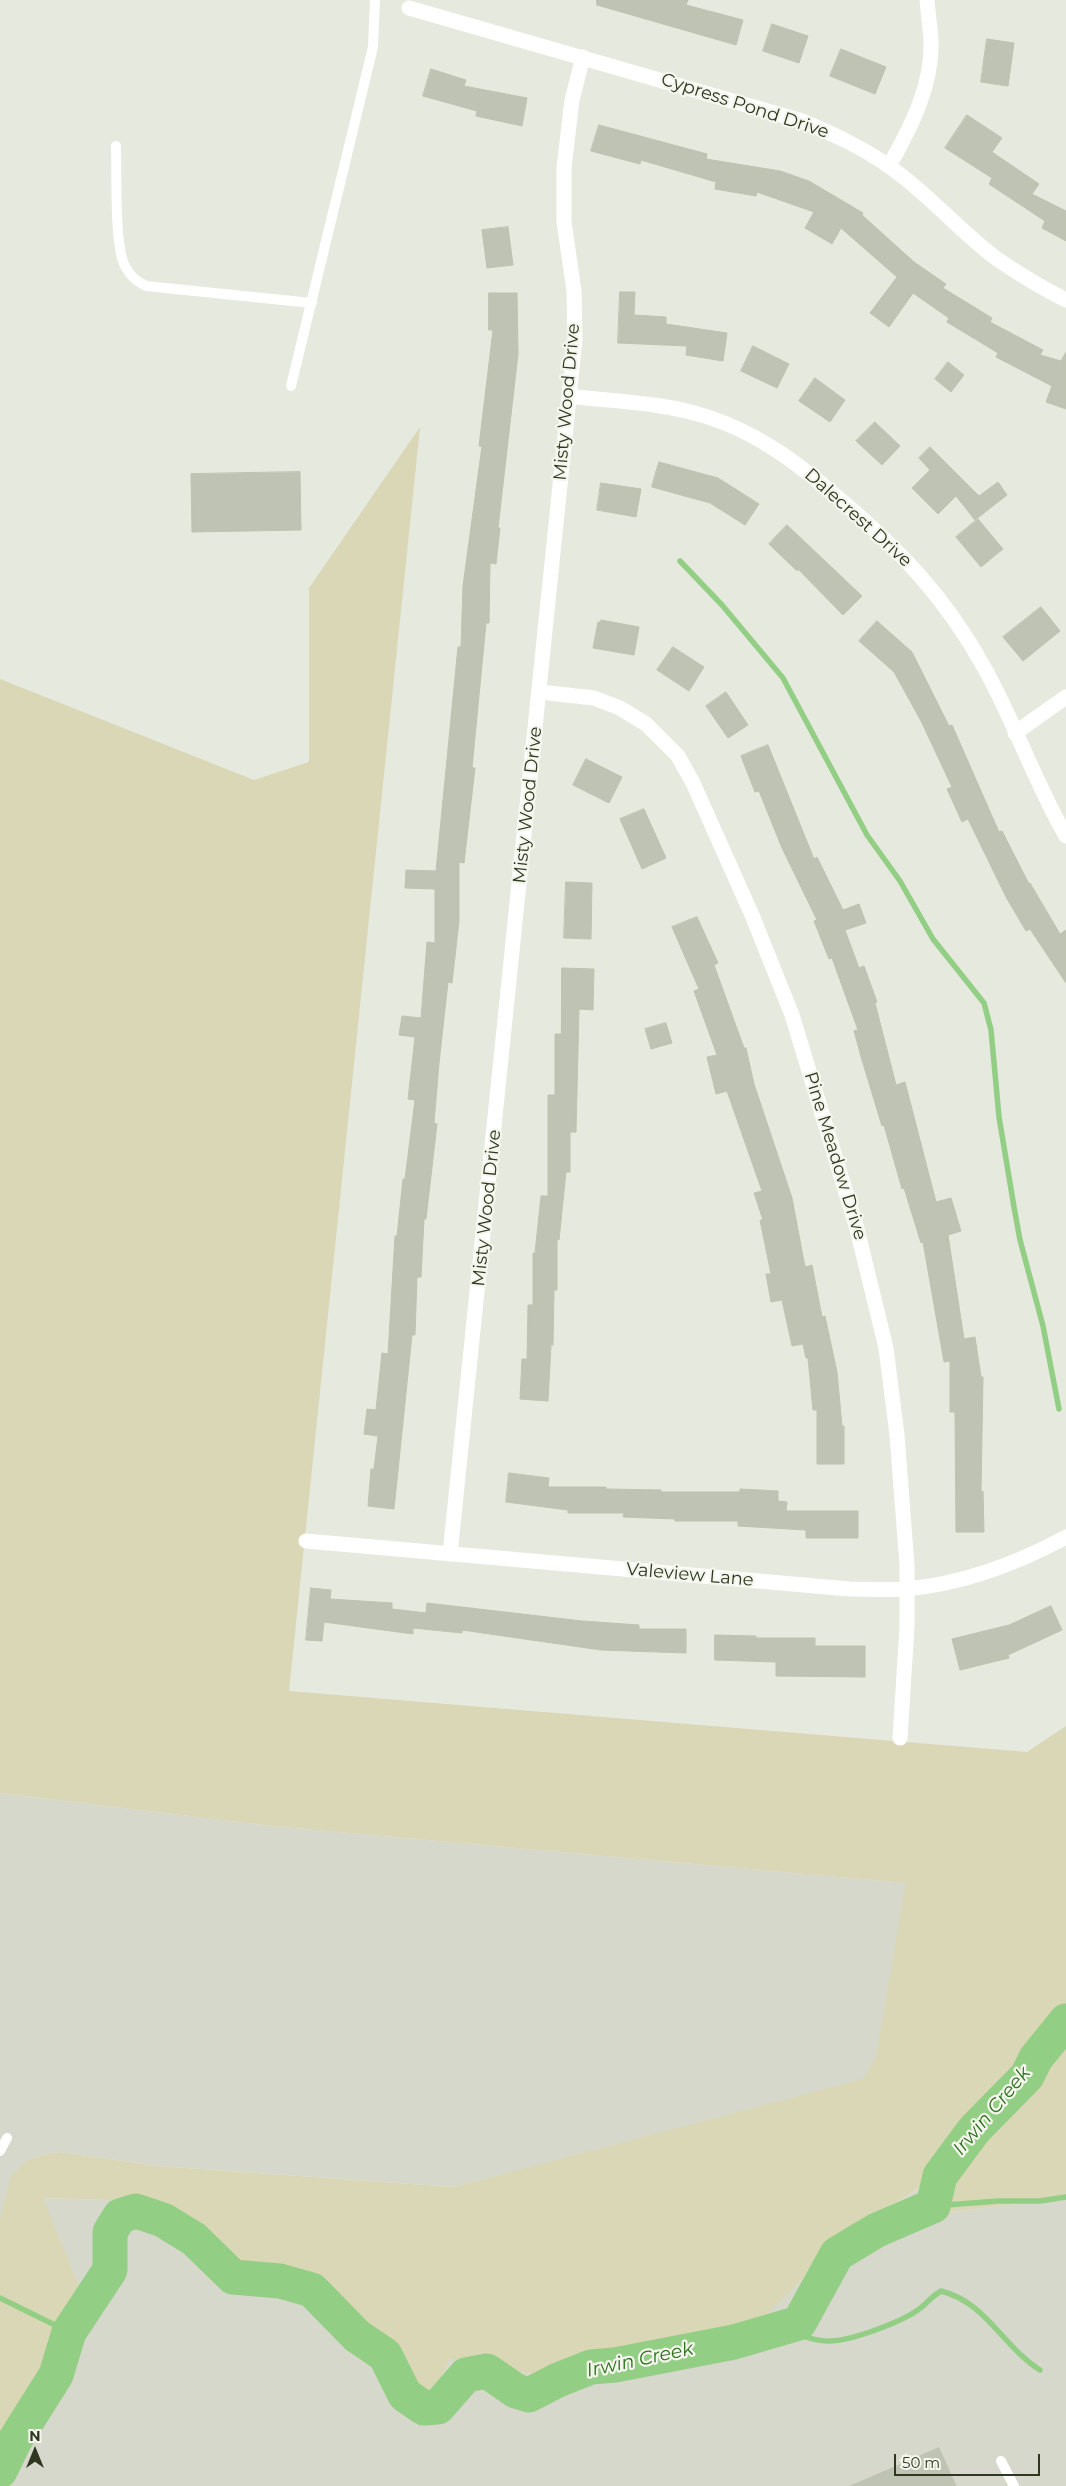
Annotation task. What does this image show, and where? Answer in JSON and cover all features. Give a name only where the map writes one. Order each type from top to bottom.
[{"type":"street","points":[[889,166],[920,104],[928,72],[931,40],[927,0]]},
{"type":"street","name":"Cypress Pond Drive","points":[[410,8],[802,121],[841,137],[889,166],[919,189],[996,258],[1039,286],[1066,300]]},
{"type":"street","name":"Misty Wood Drive","points":[[450,1554],[570,399],[575,339],[574,291],[564,222],[564,168],[572,100],[583,57]]},
{"type":"street","name":"Dalecrest Drive","points":[[570,399],[578,397],[678,408],[733,426],[772,446],[801,466],[886,539],[924,579],[951,614],[986,670],[1066,836]]},
{"type":"street","name":"Pine Meadow Drive","points":[[540,692],[594,698],[620,708],[646,724],[678,756],[693,783],[752,915],[803,1049],[870,1276],[892,1388],[905,1537],[907,1589],[907,1627],[900,1738]]},
{"type":"street","points":[[1015,733],[1066,697]]},
{"type":"street","name":"Valeview Lane","points":[[306,1541],[849,1589],[907,1589],[932,1585],[1000,1567],[1066,1537]]},
{"type":"lane","points":[[291,386],[373,47],[375,0]]},
{"type":"lane","points":[[116,146],[119,244],[124,264],[133,279],[146,286],[312,303]]},
{"type":"lane","points":[[0,2151],[6,2138]]},
{"type":"lane","points":[[1001,2461],[1014,2486]]},
{"type":"shaded area","points":[[420,427],[289,1691],[1027,1752],[1066,1726],[1066,2198],[927,2215],[929,2181],[843,2239],[760,2322],[542,2376],[449,2359],[433,2399],[328,2289],[284,2269],[228,2274],[141,2201],[43,2198],[85,2300],[59,2336],[16,2456],[0,2477],[0,2219],[11,2176],[28,2159],[59,2152],[158,2166],[454,2187],[863,2079],[876,2057],[906,1883],[272,1826],[0,1793],[0,679],[254,780],[309,762],[309,588]]},
{"type":"shaded area","points":[[0,1793],[272,1826],[996,1891],[958,2057],[454,2187],[158,2166],[59,2152],[28,2159],[0,2219]]},
{"type":"shaded area","points":[[930,2181],[928,2215],[1066,2198],[1066,2486],[0,2486],[0,2477],[16,2456],[59,2336],[85,2300],[42,2198],[141,2201],[228,2274],[284,2269],[328,2289],[433,2398],[449,2359],[542,2376],[760,2322],[843,2239]]},
{"type":"building","points":[[597,0],[688,0],[686,5],[743,20],[736,45],[597,5]]},
{"type":"building","points":[[772,24],[808,36],[799,63],[763,51]]},
{"type":"building","points":[[987,39],[1014,43],[1008,86],[981,82]]},
{"type":"building","points":[[841,49],[886,67],[875,94],[830,76]]},
{"type":"building","points":[[431,69],[466,80],[464,86],[527,98],[522,126],[476,116],[477,111],[423,96]]},
{"type":"building","points":[[967,115],[1002,138],[992,152],[1039,184],[1032,194],[1066,211],[1066,241],[1042,228],[1045,221],[989,184],[992,178],[945,148]]},
{"type":"building","points":[[599,125],[707,154],[706,159],[780,171],[809,181],[863,213],[862,215],[914,262],[946,284],[943,288],[992,318],[990,322],[1043,350],[1040,355],[1061,361],[1066,352],[1066,409],[1046,402],[1052,386],[996,357],[998,353],[947,322],[949,318],[913,293],[889,327],[870,313],[897,277],[841,228],[832,244],[805,228],[814,212],[757,192],[756,196],[715,189],[716,182],[641,160],[640,164],[591,151]]},
{"type":"building","points":[[508,227],[513,265],[487,268],[482,230]]},
{"type":"building","points":[[620,292],[635,292],[634,315],[666,317],[666,324],[727,333],[723,361],[686,355],[687,346],[618,343]]},
{"type":"building","points":[[489,293],[517,293],[518,354],[498,528],[500,528],[496,564],[490,563],[489,623],[486,623],[472,768],[475,768],[464,863],[459,862],[459,921],[452,983],[448,982],[439,1063],[434,1123],[437,1124],[426,1219],[424,1219],[421,1277],[417,1277],[415,1335],[412,1335],[394,1509],[368,1506],[371,1469],[374,1469],[378,1436],[364,1434],[367,1409],[376,1410],[382,1353],[388,1354],[395,1236],[397,1236],[403,1179],[405,1179],[415,1100],[408,1099],[415,1037],[399,1035],[402,1016],[421,1018],[427,942],[435,943],[435,889],[405,888],[406,870],[436,871],[458,647],[461,647],[463,586],[482,446],[479,446],[493,330],[489,330]]},
{"type":"building","points":[[753,346],[789,364],[777,388],[741,371]]},
{"type":"building","points":[[948,362],[964,375],[951,392],[935,379]]},
{"type":"building","points":[[815,378],[845,400],[830,422],[799,401]]},
{"type":"building","points":[[875,422],[900,446],[882,465],[856,441]]},
{"type":"building","points":[[930,447],[979,496],[998,482],[1007,495],[975,520],[956,496],[938,514],[912,488],[930,470],[919,458]]},
{"type":"building","points":[[659,462],[718,478],[759,504],[745,525],[710,503],[652,487]]},
{"type":"building","points":[[300,472],[301,530],[192,532],[191,474]]},
{"type":"building","points":[[601,483],[641,489],[636,517],[597,510]]},
{"type":"building","points":[[978,519],[1003,549],[981,567],[956,537]]},
{"type":"building","points":[[787,525],[862,596],[843,615],[798,569],[797,571],[769,544]]},
{"type":"building","points":[[1041,607],[1060,631],[1023,661],[1003,637]]},
{"type":"building","points":[[601,620],[639,627],[634,655],[593,648],[598,622],[601,622]]},
{"type":"building","points":[[877,621],[912,652],[949,726],[952,725],[999,832],[1002,831],[1029,884],[1060,934],[1066,930],[1066,983],[1030,929],[1026,931],[1006,897],[968,819],[962,822],[947,789],[952,787],[921,721],[894,672],[859,641]]},
{"type":"building","points":[[673,647],[704,667],[689,691],[657,670]]},
{"type":"building","points":[[726,692],[748,725],[728,738],[706,706]]},
{"type":"building","points":[[768,745],[814,859],[817,857],[843,910],[859,904],[866,923],[845,930],[859,968],[864,966],[877,1002],[875,1003],[896,1085],[905,1082],[936,1202],[951,1198],[961,1231],[948,1235],[964,1339],[975,1337],[981,1377],[983,1377],[981,1492],[983,1491],[984,1532],[956,1532],[955,1412],[950,1412],[950,1361],[944,1362],[923,1242],[921,1243],[904,1188],[902,1189],[884,1125],[882,1126],[854,1031],[858,1030],[832,958],[829,959],[814,921],[817,920],[782,848],[759,791],[755,792],[741,756]]},
{"type":"building","points":[[586,759],[622,777],[609,803],[573,785]]},
{"type":"building","points":[[644,809],[666,858],[642,869],[620,819]]},
{"type":"building","points":[[566,882],[592,883],[591,939],[564,938]]},
{"type":"building","points":[[697,917],[718,963],[714,965],[744,1048],[746,1048],[754,1084],[792,1198],[805,1267],[812,1265],[822,1317],[825,1316],[837,1372],[842,1426],[844,1426],[844,1464],[817,1464],[817,1410],[813,1410],[808,1358],[806,1358],[803,1344],[792,1346],[782,1300],[771,1302],[766,1274],[771,1274],[760,1220],[763,1220],[754,1193],[762,1191],[727,1091],[716,1094],[707,1057],[717,1055],[694,991],[699,989],[672,927]]},
{"type":"building","points":[[562,968],[594,969],[593,1010],[579,1009],[576,1132],[570,1132],[570,1172],[566,1172],[559,1240],[557,1239],[557,1290],[554,1290],[553,1345],[551,1345],[548,1401],[520,1399],[522,1359],[527,1359],[528,1305],[533,1305],[533,1253],[535,1253],[541,1196],[548,1196],[548,1095],[555,1095],[555,1034],[561,1034]]},
{"type":"building","points":[[666,1023],[672,1043],[651,1049],[645,1029]]},
{"type":"building","points":[[509,1473],[549,1478],[548,1487],[606,1487],[606,1489],[661,1490],[661,1492],[740,1492],[740,1489],[778,1491],[778,1501],[787,1502],[786,1511],[858,1511],[858,1538],[806,1538],[806,1530],[738,1526],[738,1521],[675,1521],[675,1519],[623,1517],[624,1513],[568,1513],[568,1510],[506,1502]]},
{"type":"building","points":[[311,1588],[331,1590],[330,1599],[392,1603],[392,1609],[426,1613],[427,1603],[582,1621],[639,1625],[639,1629],[686,1629],[686,1653],[601,1650],[462,1630],[462,1633],[413,1628],[413,1634],[324,1622],[322,1641],[306,1640]]},
{"type":"building","points":[[1051,1606],[1062,1630],[1008,1655],[1009,1658],[960,1670],[952,1639],[1009,1625]]},
{"type":"building","points":[[715,1635],[756,1636],[756,1638],[815,1638],[815,1646],[865,1646],[865,1677],[776,1676],[776,1662],[715,1660]]},
{"type":"building","points":[[939,2448],[956,2486],[851,2486]]},
{"type":"waterway","points":[[680,561],[722,605],[783,678],[867,835],[900,881],[933,939],[984,1003],[991,1030],[999,1117],[1020,1240],[1043,1326],[1059,1409]]},
{"type":"waterway","name":"Irwin Creek","points":[[0,2471],[15,2440],[56,2375],[69,2332],[110,2270],[110,2232],[120,2216],[136,2211],[163,2220],[194,2239],[233,2277],[280,2281],[312,2290],[357,2336],[385,2355],[405,2395],[424,2408],[438,2407],[466,2375],[487,2371],[516,2391],[529,2395],[558,2380],[591,2367],[615,2365],[734,2342],[799,2323],[837,2254],[877,2230],[933,2206],[940,2176],[974,2130],[1027,2076],[1036,2058],[1066,2021]]},
{"type":"waterway","points":[[933,2206],[999,2201],[1040,2201],[1066,2197]]},
{"type":"waterway","points":[[799,2323],[797,2334],[810,2338],[827,2341],[851,2338],[876,2330],[910,2315],[941,2291],[957,2297],[970,2305],[1015,2350],[1040,2370]]},
{"type":"waterway","points":[[0,2298],[69,2332]]}]
